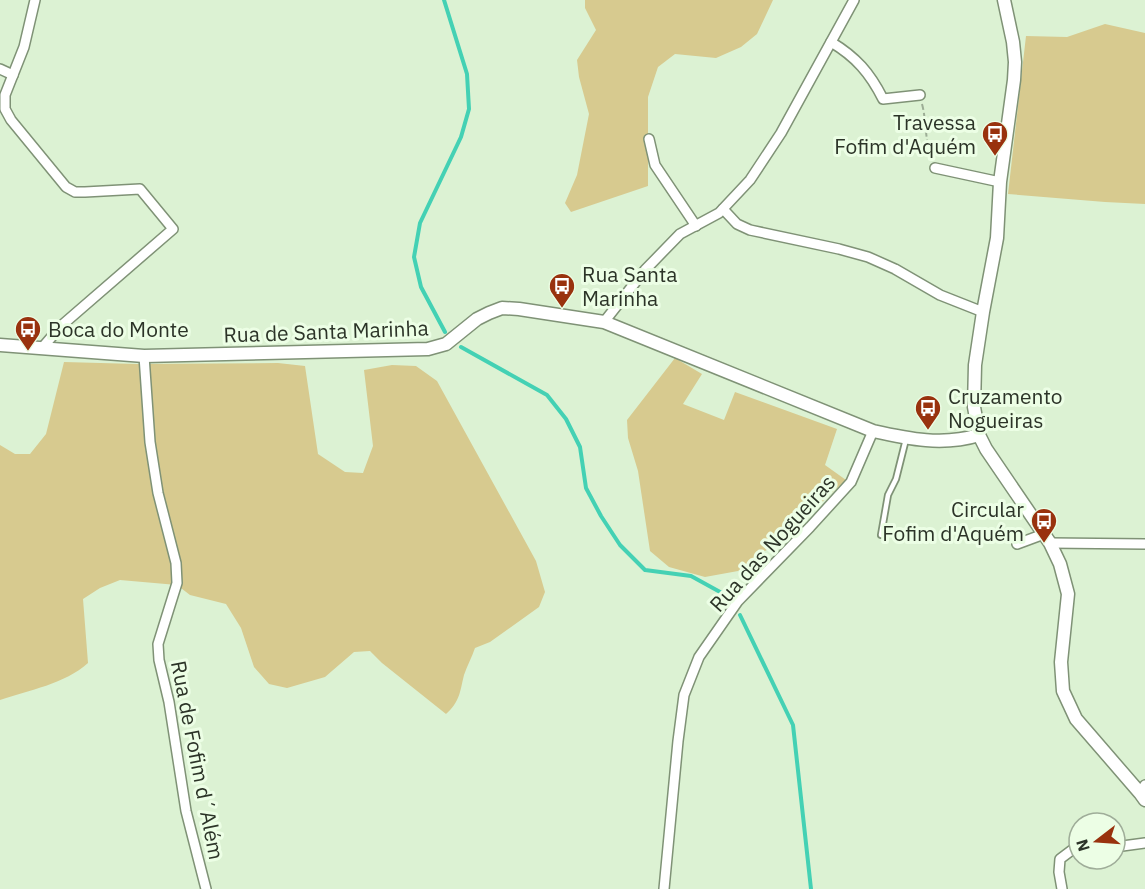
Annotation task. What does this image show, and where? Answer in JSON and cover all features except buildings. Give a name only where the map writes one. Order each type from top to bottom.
[{"type":"street","points":[[35,0],[24,47],[5,95],[5,109],[11,120],[66,187],[75,192],[140,189],[173,229],[61,326],[42,348]]},
{"type":"street","points":[[604,322],[645,270],[680,234],[719,213],[750,180],[781,132],[854,0]]},
{"type":"street","points":[[1004,0],[1013,42],[1014,80],[1000,182],[997,238],[975,365],[974,407],[979,435],[986,449],[1047,539],[1060,564],[1068,594],[1061,662],[1063,692],[1076,719],[1143,792]]},
{"type":"street","points":[[831,42],[859,63],[883,99],[920,95]]},
{"type":"street","points":[[0,69],[13,75]]},
{"type":"street","points":[[649,139],[655,165],[696,226]]},
{"type":"street","points":[[935,168],[1000,182]]},
{"type":"street","points":[[723,209],[737,224],[750,230],[839,249],[882,262],[940,295],[983,312]]},
{"type":"street","name":"Rua de Santa Marinha","points":[[0,345],[144,356],[428,349],[446,345],[477,319],[489,313],[502,308],[519,309],[604,322],[873,431],[906,438],[950,441],[979,435]]},
{"type":"street","name":"Rua de Fofim d´Além","points":[[144,356],[150,442],[158,493],[176,563],[177,583],[158,644],[159,660],[169,702],[186,811],[206,889]]},
{"type":"street","name":"Rua das Nogueiras","points":[[664,889],[684,695],[699,657],[738,600],[851,482],[873,431]]},
{"type":"street","points":[[1017,544],[1047,539],[1145,544]]},
{"type":"street","points":[[1127,845],[1145,843]]},
{"type":"street","points":[[1062,889],[1059,872],[1060,859],[1067,854]]},
{"type":"lane","points":[[881,535],[888,495],[896,479],[906,438]]},
{"type":"path","points":[[920,95],[928,147],[935,168]]},
{"type":"shaded area","points":[[585,0],[773,0],[757,34],[741,47],[716,58],[675,54],[658,67],[648,97],[648,186],[571,212],[565,203],[577,175],[589,114],[577,60],[596,30],[585,8]]},
{"type":"shaded area","points":[[1105,24],[1145,33],[1145,204],[1008,194],[1026,36],[1067,37]]},
{"type":"shaded area","points":[[675,358],[702,374],[683,404],[724,420],[735,392],[837,429],[825,465],[846,480],[788,539],[757,555],[738,571],[705,577],[669,567],[650,551],[638,471],[628,438],[627,420]]},
{"type":"shaded area","points":[[64,362],[278,363],[305,366],[318,454],[345,472],[363,473],[373,446],[364,370],[392,365],[416,366],[437,381],[536,561],[545,592],[539,607],[490,642],[475,648],[457,701],[446,714],[370,651],[354,652],[325,677],[287,688],[269,684],[254,667],[241,628],[226,604],[190,595],[177,585],[120,580],[100,588],[83,599],[88,663],[58,681],[0,700],[0,445],[15,454],[30,454],[46,434]]},
{"type":"waterway","points":[[444,0],[467,74],[469,109],[461,137],[420,223],[414,257],[421,287],[445,332]]},
{"type":"waterway","points":[[461,347],[547,395],[566,419],[580,447],[586,488],[601,516],[620,545],[645,570],[691,576],[731,598]]},
{"type":"waterway","points":[[740,615],[793,725],[811,889]]},
{"type":"place","name":"Travessa Fofim d'Aquém","points":[[995,157]]},
{"type":"place","name":"Rua Santa Marinha","points":[[562,309]]},
{"type":"place","name":"Boca do Monte","points":[[28,352]]},
{"type":"place","name":"Cruzamento Nogueiras","points":[[928,431]]},
{"type":"place","name":"Circular Fofim d'Aquém","points":[[1044,544]]}]
